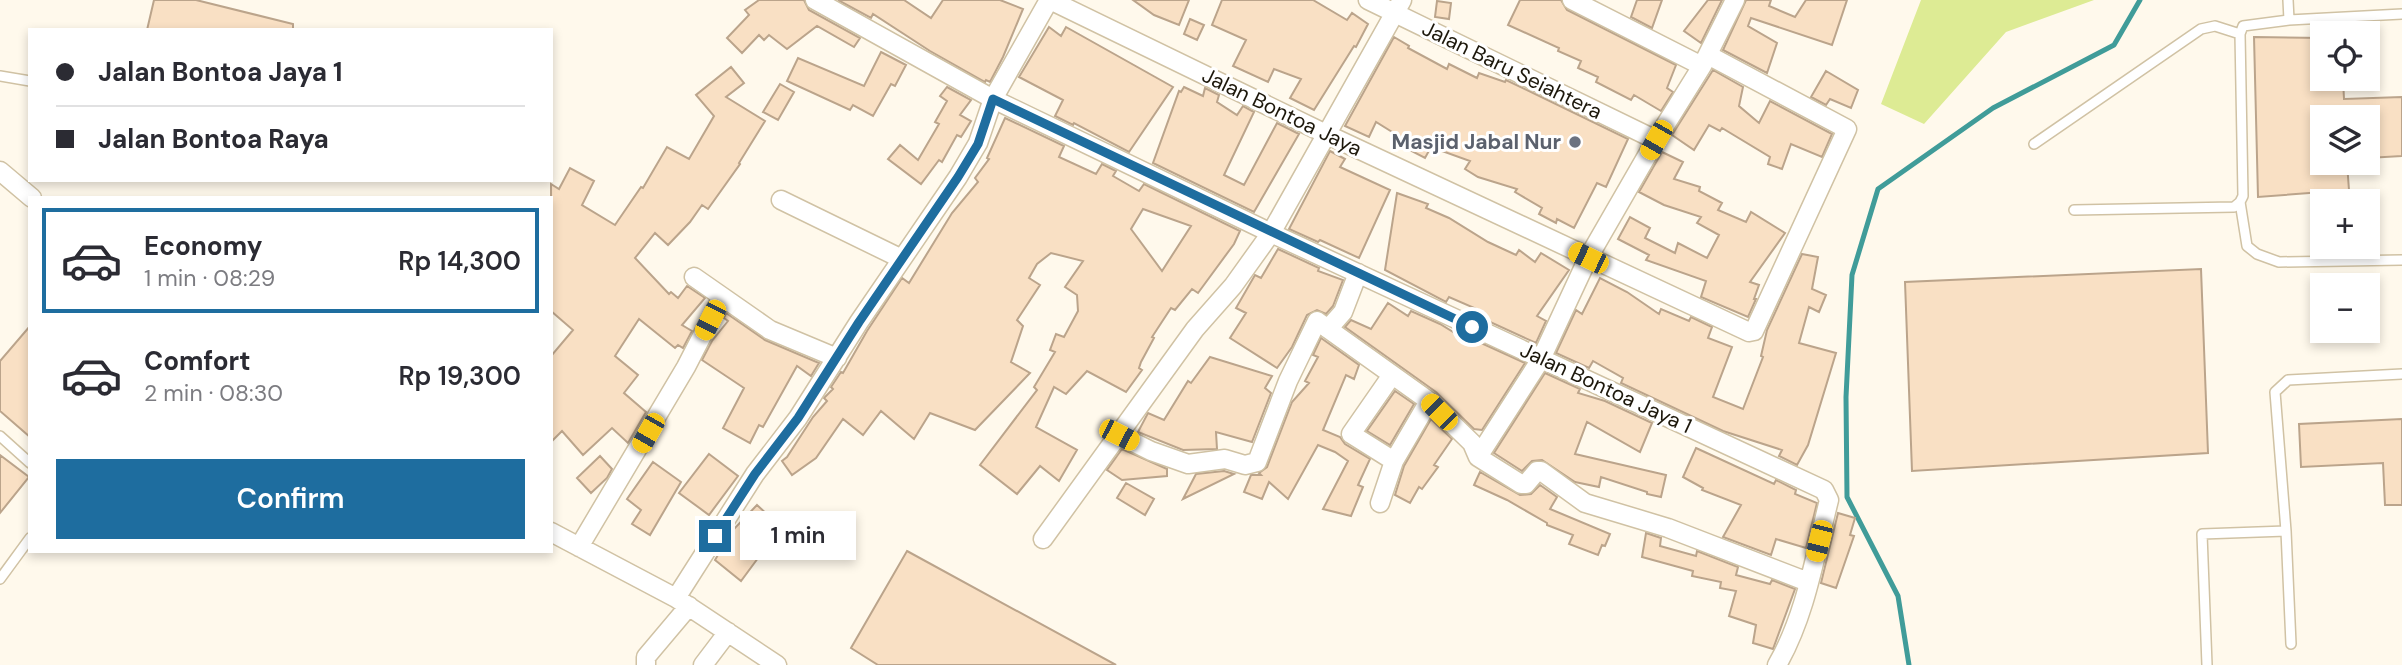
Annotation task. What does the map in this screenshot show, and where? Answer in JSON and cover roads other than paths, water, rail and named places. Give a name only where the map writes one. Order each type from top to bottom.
[{"type":"street","name":"Jalan Bontoa Jaya 1","points":[[815,0],[993,99],[1271,233],[1824,490],[1829,500],[1800,614],[1777,665]]},
{"type":"street","points":[[646,665],[646,657],[682,602],[755,474],[798,418],[978,144],[993,99],[1050,0]]},
{"type":"street","name":"Jalan Bontoa Jaya","points":[[1050,0],[1742,331],[1754,331],[1847,129],[1705,61]]},
{"type":"street","name":"Jalan Baru Seiahtera","points":[[1368,0],[1399,7],[1656,140]]},
{"type":"street","points":[[1572,0],[1705,61]]},
{"type":"street","points":[[1478,457],[1541,359],[1588,258],[1705,61],[1735,0]]},
{"type":"street","points":[[1044,539],[1195,328],[1239,278],[1271,233],[1399,7]]},
{"type":"street","points":[[0,171],[30,196]]},
{"type":"street","points":[[781,200],[902,259]]},
{"type":"street","points":[[1328,329],[1343,312],[1358,273]]},
{"type":"street","points":[[694,277],[770,330],[837,358]]},
{"type":"street","points":[[579,547],[686,367],[722,296]]},
{"type":"street","points":[[1119,435],[1151,451],[1188,464],[1225,459],[1245,465],[1257,462],[1288,381],[1317,321],[1429,401],[1472,443],[1478,457],[1521,484],[1526,484],[1537,471],[1541,471],[1585,503],[1668,527],[1808,582]]},
{"type":"street","points":[[1392,375],[1351,434],[1394,461]]},
{"type":"street","points":[[1380,503],[1394,461],[1429,401]]},
{"type":"street","points":[[553,533],[682,602],[777,665]]},
{"type":"street","points":[[703,665],[728,632]]},
{"type":"lane","points":[[2288,0],[2289,20]]},
{"type":"lane","points":[[2074,210],[2234,206],[2243,196],[2240,34],[2243,26],[2289,20],[2402,14]]},
{"type":"lane","points":[[2034,144],[2201,29],[2216,26],[2240,34]]},
{"type":"lane","points":[[0,76],[28,81]]},
{"type":"lane","points":[[2240,202],[2247,246],[2257,254],[2279,262],[2402,260]]},
{"type":"lane","points":[[2291,644],[2286,531],[2275,392],[2288,380],[2402,374]]},
{"type":"lane","points":[[0,436],[28,461]]},
{"type":"lane","points":[[2207,665],[2202,534],[2286,531]]},
{"type":"lane","points":[[0,579],[28,541]]},
{"type":"waterway","points":[[1909,665],[1898,596],[1847,497],[1846,397],[1852,275],[1878,189],[1993,108],[2114,45],[2140,0]]},
{"type":"place","name":"Masjid Jabal Nur","points":[[1575,142]]}]
